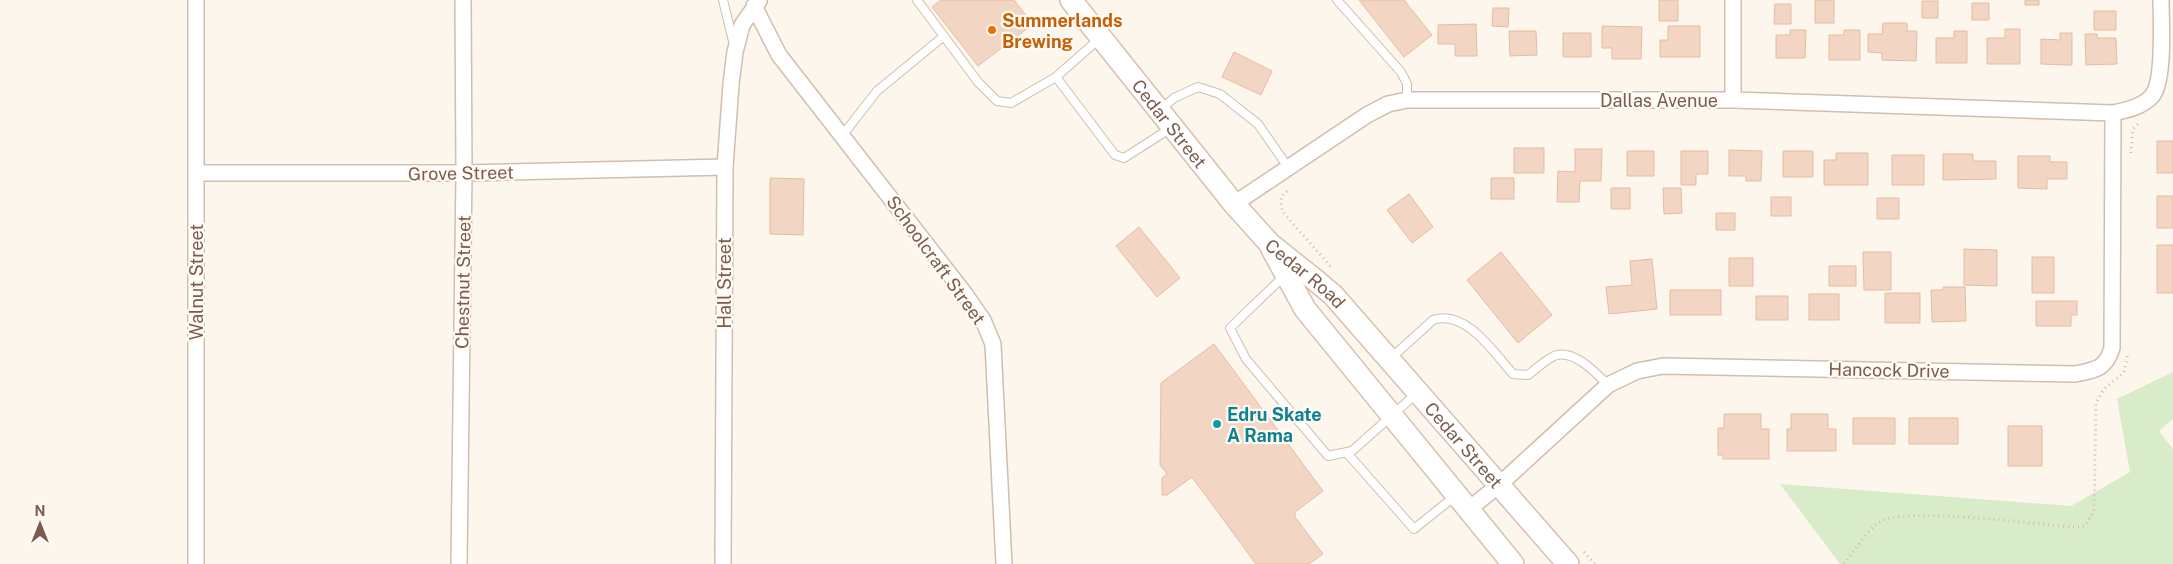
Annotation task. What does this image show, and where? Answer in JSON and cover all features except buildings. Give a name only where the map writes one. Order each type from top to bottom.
[{"type":"main road","name":"Cedar Street","points":[[1070,0],[1234,204],[1270,244]]},
{"type":"main road","name":"Cedar Road","points":[[1270,244],[1291,270],[1305,309],[1334,344]]},
{"type":"main road","name":"Cedar Road","points":[[1291,270],[1333,295],[1359,326]]},
{"type":"main road","name":"Cedar Street","points":[[1359,326],[1568,564]]},
{"type":"main road","name":"Cedar Street","points":[[1334,344],[1513,564]]},
{"type":"street","name":"Walnut Street","points":[[196,0],[196,564]]},
{"type":"street","name":"Chestnut Street","points":[[459,564],[464,173],[463,0]]},
{"type":"street","points":[[1733,0],[1733,100]]},
{"type":"street","name":"Dallas Avenue","points":[[1234,204],[1367,115],[1388,104],[1407,100],[1733,100],[2113,113],[2128,110],[2142,104],[2153,94],[2157,83],[2162,46],[2161,0]]},
{"type":"street","name":"Hall Street","points":[[723,564],[725,167],[730,84],[742,25],[757,3]]},
{"type":"street","name":"Schoolcraft Street","points":[[757,3],[779,55],[966,294],[983,320],[993,344],[1004,564]]},
{"type":"street","name":"Hancock Drive","points":[[1463,502],[1499,486],[1608,385],[1637,371],[1663,366],[2074,374],[2093,371],[2109,360],[2112,348],[2113,113]]},
{"type":"street","name":"Grove Street","points":[[196,172],[464,173],[725,167]]},
{"type":"lane","points":[[723,0],[736,52]]},
{"type":"lane","points":[[917,0],[978,82],[997,101],[1011,103],[1056,77],[1101,38]]},
{"type":"lane","points":[[1337,0],[1401,72],[1406,84],[1407,100]]},
{"type":"lane","points":[[842,136],[877,91],[944,36]]},
{"type":"lane","points":[[1056,77],[1115,155],[1124,158],[1173,127]]},
{"type":"lane","points":[[1159,111],[1174,98],[1198,87],[1220,94],[1258,124],[1288,167]]},
{"type":"lane","points":[[1291,270],[1230,328],[1246,359],[1328,456],[1352,452],[1392,414],[1418,393]]},
{"type":"lane","points":[[1389,360],[1432,320],[1450,318],[1460,321],[1475,333],[1513,374],[1528,375],[1556,355],[1567,356],[1589,366],[1608,385]]},
{"type":"lane","points":[[1347,453],[1414,529],[1463,502]]},
{"type":"path","points":[[2130,158],[2133,128],[2140,122]]},
{"type":"path","points":[[1844,564],[1879,522],[1889,518],[1922,515],[2073,528],[2085,526],[2094,511],[2096,403],[2104,390],[2124,372],[2128,357],[2127,347]]},
{"type":"green space","points":[[2173,372],[2173,419],[2159,431],[2173,449],[2173,564],[1840,564],[1780,484],[2071,506],[2130,472],[2117,399]]},
{"type":"place","name":"Summerlands Brewing","points":[[992,30]]},
{"type":"place","name":"Edru Skate A Rama","points":[[1217,424]]}]
